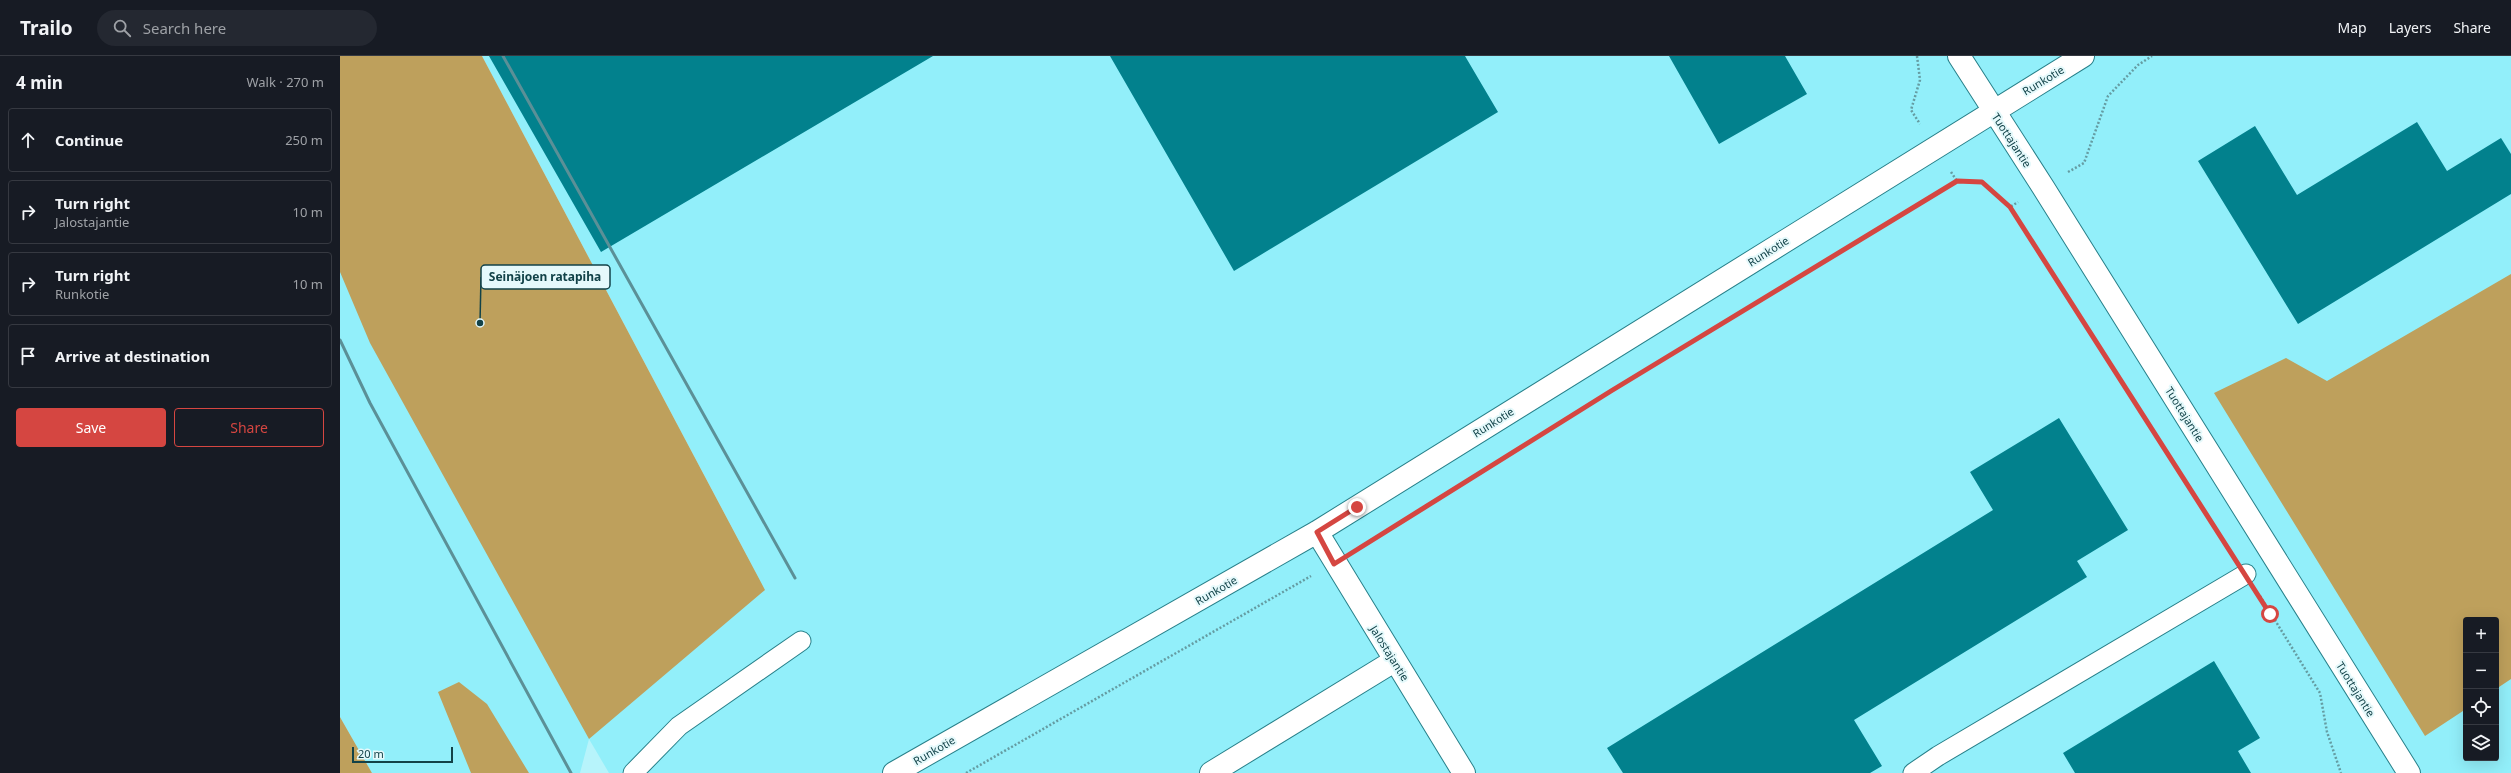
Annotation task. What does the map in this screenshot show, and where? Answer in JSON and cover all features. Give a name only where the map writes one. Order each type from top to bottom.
[{"type":"street","name":"Tuottajantie","points":[[1959,56],[2043,187],[2409,773]]},
{"type":"street","name":"Runkotie","points":[[894,773],[1317,532],[2083,56]]},
{"type":"street","name":"Jalostajantie","points":[[1317,532],[1334,564],[1464,773]]},
{"type":"street","points":[[1211,773],[1394,661]]},
{"type":"lane","points":[[1914,773],[1938,756],[2246,574]]},
{"type":"lane","points":[[634,773],[678,726],[801,641]]},
{"type":"path","points":[[2010,207],[2084,163],[2108,96],[2138,65],[2152,56]]},
{"type":"path","points":[[966,773],[1334,564],[1611,391],[1957,181],[1982,182],[2010,207],[2246,574],[2320,693],[2327,732],[2341,773]]},
{"type":"shaded area","points":[[340,56],[477,56],[763,586],[482,56],[2511,56],[2511,773],[609,773],[589,739],[580,773],[372,773],[340,717]]},
{"type":"shaded area","points":[[340,56],[482,56],[765,590],[589,739],[370,343],[340,272]]},
{"type":"shaded area","points":[[2511,274],[2511,679],[2499,687],[2499,617],[2463,617],[2463,711],[2425,736],[2214,393],[2286,358],[2327,381]]},
{"type":"shaded area","points":[[459,682],[487,704],[529,773],[471,773],[438,692]]},
{"type":"shaded area","points":[[340,717],[372,773],[340,773]]},
{"type":"building","points":[[489,56],[933,56],[601,252]]},
{"type":"building","points":[[1110,56],[1465,56],[1498,112],[1234,271]]},
{"type":"building","points":[[1669,56],[1785,56],[1807,94],[1719,144]]},
{"type":"building","points":[[2417,122],[2447,171],[2501,138],[2511,154],[2511,194],[2298,324],[2198,161],[2255,126],[2297,195]]},
{"type":"building","points":[[2059,418],[2128,530],[2077,561],[2087,577],[1854,720],[1882,766],[1870,773],[1623,773],[1607,748],[1993,510],[1970,472]]},
{"type":"building","points":[[2214,661],[2260,738],[2238,751],[2251,773],[2075,773],[2063,753]]},
{"type":"railway","points":[[503,56],[795,578]]},
{"type":"railway","points":[[340,340],[370,403],[571,773]]},
{"type":"place","name":"Seinäjoen ratapiha","points":[[480,323]]},
{"type":"route","points":[[1357,507],[1317,532],[1334,564],[1611,391],[1957,181],[1982,182],[2010,207],[2246,574],[2270,614]]}]
